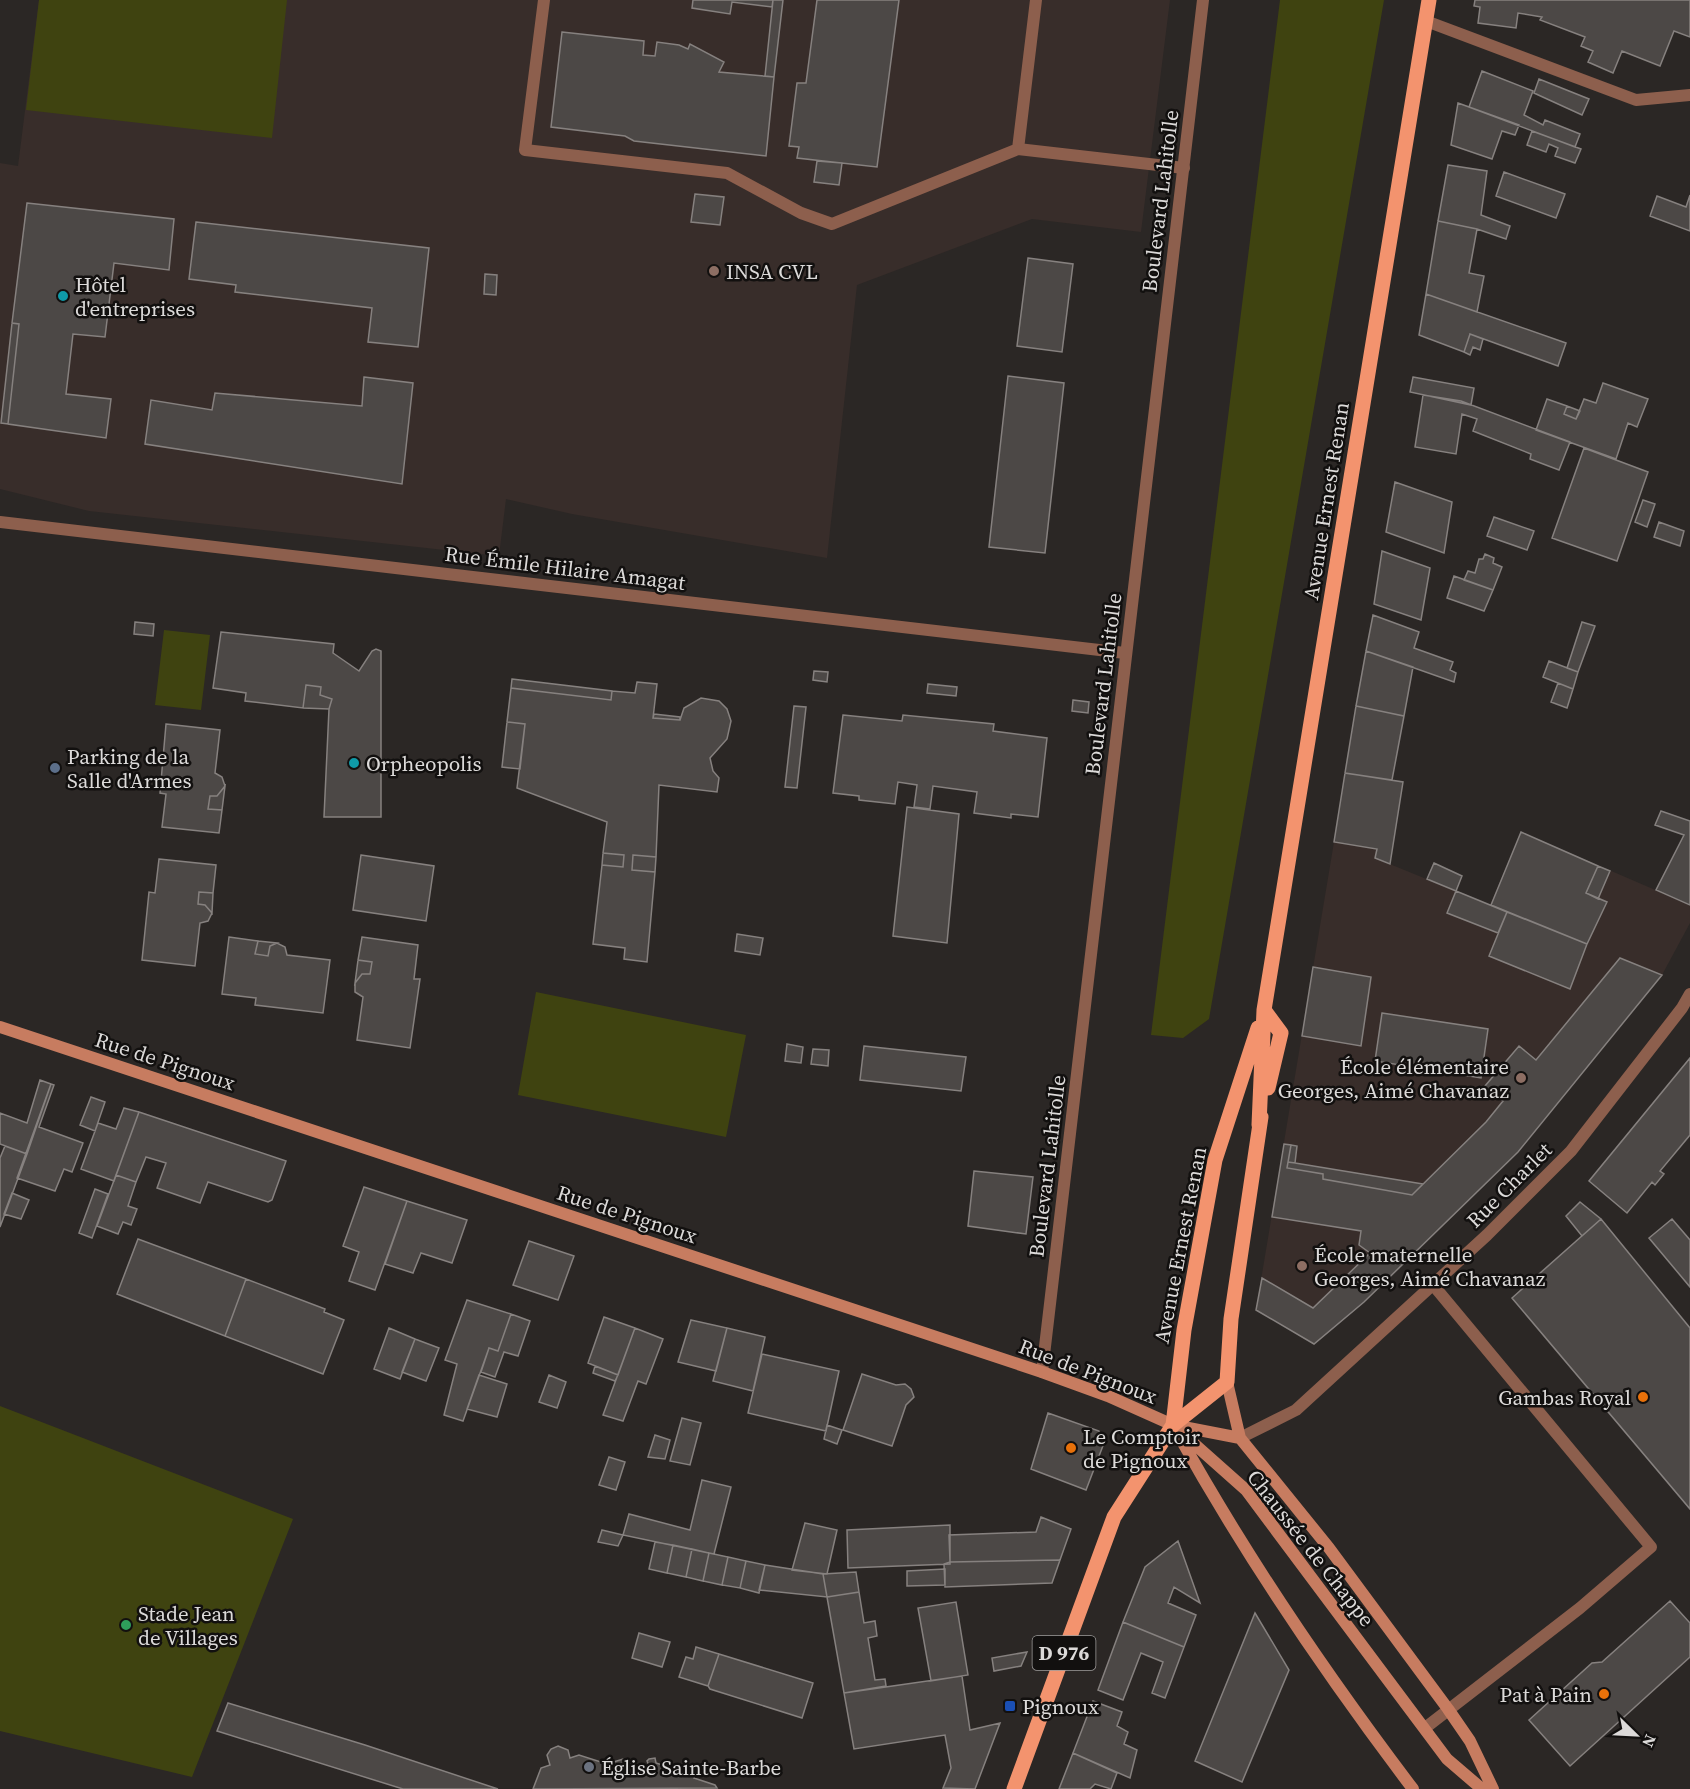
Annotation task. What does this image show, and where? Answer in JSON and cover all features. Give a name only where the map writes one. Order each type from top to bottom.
[{"type":"main road","name":"Avenue Ernest Renan","points":[[1173,1425],[1184,1329],[1215,1160],[1264,1010],[1429,0]]},
{"type":"main road","points":[[1240,1438],[1227,1382],[1231,1320],[1259,1125],[1281,1032],[1264,1010]]},
{"type":"main road","name":"Rue de Pignoux","points":[[0,1027],[1042,1372],[1108,1396],[1173,1425],[1240,1438]]},
{"type":"main road","points":[[1227,1382],[1173,1425],[1216,1503],[1372,1735],[1413,1789]]},
{"type":"main road","name":"Chaussée de Chappe","points":[[1173,1425],[1246,1490],[1447,1759],[1482,1789]]},
{"type":"main road","name":"D 976","points":[[1014,1789],[1113,1517],[1173,1425]]},
{"type":"main road","name":"Chaussée de Chappe","points":[[1240,1438],[1329,1548],[1448,1709],[1470,1741],[1493,1789]]},
{"type":"street","points":[[544,0],[525,150],[727,173],[801,213],[832,224],[1018,149],[1184,168]]},
{"type":"street","points":[[1018,149],[1036,0]]},
{"type":"street","name":"Boulevard Lahitolle","points":[[1042,1372],[1086,1016],[1125,653],[1203,0]]},
{"type":"street","points":[[1425,21],[1636,100],[1690,95]]},
{"type":"street","name":"Rue Émile Hilaire Amagat","points":[[0,522],[1125,653]]},
{"type":"street","name":"Rue Charlet","points":[[1240,1438],[1296,1410],[1434,1286],[1570,1151],[1682,1008],[1690,994]]},
{"type":"street","points":[[1425,1728],[1580,1608],[1651,1547],[1434,1286]]},
{"type":"shaded area","name":"INSA CVL","points":[[39,0],[1170,0],[1141,232],[1032,219],[857,285],[827,558],[572,514],[506,499],[499,556],[89,511],[0,489],[0,163],[18,166]]},
{"type":"shaded area","points":[[1521,832],[1690,905],[1690,923],[1662,975],[1518,1152],[1364,1302],[1314,1344],[1256,1310],[1334,842],[1377,849],[1375,858],[1490,905]]},
{"type":"green space","points":[[39,0],[287,0],[272,138],[26,110]]},
{"type":"green space","points":[[1280,0],[1384,0],[1209,1019],[1183,1038],[1151,1035]]},
{"type":"green space","points":[[164,630],[210,635],[201,710],[155,705]]},
{"type":"green space","points":[[536,992],[746,1035],[726,1137],[518,1095]]},
{"type":"green space","name":"Stade Jean de Villages","points":[[0,1406],[293,1519],[192,1777],[0,1731]]},
{"type":"building","points":[[693,0],[773,0],[772,7],[732,2],[730,14],[692,8]]},
{"type":"building","points":[[773,0],[783,0],[774,77],[765,76]]},
{"type":"building","points":[[817,0],[899,0],[877,167],[797,158],[799,147],[789,146],[797,83],[806,83]]},
{"type":"building","points":[[1475,0],[1690,0],[1690,37],[1674,31],[1660,66],[1622,51],[1613,73],[1588,62],[1593,51],[1581,46],[1585,37],[1540,20],[1542,17],[1518,13],[1516,28],[1478,23],[1480,7],[1474,6]]},
{"type":"building","points":[[562,32],[644,41],[643,55],[655,56],[657,42],[679,45],[688,49],[690,44],[724,62],[719,72],[774,77],[766,156],[634,141],[625,136],[551,127]]},
{"type":"building","points":[[1482,71],[1533,91],[1524,115],[1543,125],[1545,120],[1580,134],[1575,147],[1469,107]]},
{"type":"building","points":[[1539,79],[1589,99],[1582,115],[1534,93]]},
{"type":"building","points":[[1458,103],[1519,125],[1515,135],[1502,131],[1492,159],[1451,145]]},
{"type":"building","points":[[1532,131],[1581,149],[1575,163],[1555,156],[1558,148],[1549,144],[1546,152],[1527,145]]},
{"type":"building","points":[[817,161],[842,163],[839,185],[814,182]]},
{"type":"building","points":[[1448,165],[1487,171],[1481,215],[1510,226],[1506,239],[1477,229],[1438,221]]},
{"type":"building","points":[[1504,172],[1565,194],[1556,218],[1496,196]]},
{"type":"building","points":[[695,194],[724,197],[720,225],[691,222]]},
{"type":"building","points":[[1690,195],[1690,231],[1650,216],[1657,196],[1686,207]]},
{"type":"building","name":"Hôtel d'entreprises","points":[[27,203],[174,219],[169,270],[114,263],[105,337],[73,334],[66,394],[111,399],[106,438],[8,424],[19,324],[12,323]]},
{"type":"building","points":[[1438,221],[1477,229],[1469,273],[1484,276],[1477,312],[1426,294]]},
{"type":"building","name":"Hôtel d'entreprises","points":[[196,222],[429,248],[418,347],[368,342],[372,308],[235,292],[236,285],[189,279]]},
{"type":"building","points":[[1028,258],[1073,264],[1062,352],[1017,346]]},
{"type":"building","points":[[485,274],[497,275],[496,295],[484,294]]},
{"type":"building","points":[[1426,294],[1566,343],[1558,366],[1470,334],[1464,352],[1419,335]]},
{"type":"building","points":[[12,323],[19,324],[8,424],[1,423]]},
{"type":"building","points":[[1470,334],[1483,339],[1480,350],[1473,347],[1470,355],[1464,352]]},
{"type":"building","points":[[1008,376],[1064,383],[1045,553],[989,547]]},
{"type":"building","points":[[364,377],[413,383],[402,484],[145,444],[151,400],[212,410],[215,393],[362,406]]},
{"type":"building","points":[[1413,377],[1474,388],[1471,405],[1410,392]]},
{"type":"building","points":[[1603,383],[1648,399],[1637,427],[1628,423],[1616,459],[1536,430],[1547,399],[1567,406],[1564,414],[1576,419],[1584,399],[1596,403]]},
{"type":"building","points":[[1423,395],[1461,401],[1570,442],[1559,470],[1530,459],[1531,454],[1473,431],[1477,419],[1462,414],[1456,454],[1415,447]]},
{"type":"building","points":[[1567,406],[1580,411],[1576,419],[1564,414]]},
{"type":"building","points":[[1584,448],[1648,472],[1617,561],[1552,538]]},
{"type":"building","points":[[1395,482],[1452,502],[1444,553],[1386,532]]},
{"type":"building","points":[[1643,500],[1655,504],[1647,527],[1635,522]]},
{"type":"building","points":[[1494,517],[1534,531],[1527,550],[1487,536]]},
{"type":"building","points":[[1659,522],[1684,531],[1680,546],[1654,537]]},
{"type":"building","points":[[1382,551],[1430,568],[1421,620],[1374,604]]},
{"type":"building","points":[[1485,554],[1494,558],[1493,563],[1502,567],[1493,590],[1464,580],[1468,571],[1475,573],[1479,559],[1483,559]]},
{"type":"building","points":[[1454,576],[1493,590],[1484,611],[1447,598]]},
{"type":"building","points":[[1373,615],[1419,632],[1414,648],[1453,662],[1450,670],[1456,673],[1454,682],[1366,651]]},
{"type":"building","points":[[135,622],[154,624],[153,636],[134,634]]},
{"type":"building","points":[[1582,622],[1595,626],[1578,672],[1567,668]]},
{"type":"building","name":"Orpheopolis","points":[[221,632],[334,644],[333,653],[359,671],[372,651],[376,649],[381,651],[381,817],[324,817],[329,709],[332,699],[320,695],[321,687],[306,685],[303,708],[245,701],[246,693],[213,688]]},
{"type":"building","points":[[1366,651],[1413,667],[1404,716],[1356,706]]},
{"type":"building","points":[[1549,661],[1578,672],[1573,689],[1543,677]]},
{"type":"building","points":[[814,671],[828,672],[827,682],[813,680]]},
{"type":"building","points":[[512,679],[612,691],[611,700],[511,688]]},
{"type":"building","points":[[637,682],[657,684],[653,718],[680,720],[684,708],[701,698],[719,701],[727,709],[731,721],[727,739],[710,758],[713,771],[719,778],[717,792],[659,785],[656,857],[633,855],[632,870],[655,872],[647,962],[624,959],[625,948],[593,944],[602,865],[623,867],[624,855],[603,853],[607,822],[517,788],[525,724],[507,722],[511,688],[611,700],[612,691],[635,693]]},
{"type":"building","points":[[1558,683],[1573,689],[1567,708],[1551,702]]},
{"type":"building","points":[[928,684],[957,687],[956,696],[927,693]]},
{"type":"building","points":[[306,685],[321,687],[320,695],[332,699],[329,709],[303,708]]},
{"type":"building","points":[[1073,700],[1089,702],[1088,713],[1072,711]]},
{"type":"building","points":[[794,706],[806,707],[797,788],[785,787]]},
{"type":"building","points":[[1356,706],[1404,716],[1392,780],[1345,773]]},
{"type":"building","points":[[654,714],[680,717],[680,720],[653,718]]},
{"type":"building","points":[[843,715],[902,721],[903,715],[994,724],[993,731],[1047,738],[1038,817],[1011,814],[1011,818],[974,813],[977,792],[933,786],[930,809],[914,807],[917,785],[898,782],[895,804],[859,800],[859,796],[833,793]]},
{"type":"building","points":[[507,722],[525,724],[520,769],[502,767]]},
{"type":"building","points":[[166,724],[220,730],[215,773],[222,777],[225,786],[217,796],[210,796],[208,809],[222,810],[219,833],[162,827],[166,794],[160,793]]},
{"type":"building","points":[[1345,773],[1403,782],[1390,864],[1375,858],[1377,849],[1334,842]]},
{"type":"building","points":[[225,786],[222,810],[208,809],[210,796],[217,796]]},
{"type":"building","points":[[907,807],[959,814],[947,943],[893,936]]},
{"type":"building","points":[[1661,811],[1690,821],[1690,905],[1656,890],[1684,835],[1655,825]]},
{"type":"building","points":[[1521,832],[1598,866],[1586,893],[1607,902],[1587,944],[1491,905]]},
{"type":"building","points":[[603,853],[624,855],[623,867],[602,865]]},
{"type":"building","points":[[361,855],[434,866],[426,921],[353,910]]},
{"type":"building","points":[[633,855],[656,857],[655,872],[632,870]]},
{"type":"building","points":[[159,859],[216,865],[213,893],[199,892],[198,904],[205,905],[212,913],[208,921],[200,923],[195,966],[142,960],[149,892],[155,893]]},
{"type":"building","points":[[1434,863],[1462,876],[1456,891],[1427,879]]},
{"type":"building","points":[[1598,866],[1610,871],[1598,899],[1586,893]]},
{"type":"building","points":[[1456,891],[1507,912],[1498,933],[1447,913]]},
{"type":"building","points":[[199,892],[213,893],[212,913],[205,905],[198,904]]},
{"type":"building","points":[[1507,912],[1587,944],[1570,989],[1489,956]]},
{"type":"building","points":[[737,934],[763,938],[760,955],[735,951]]},
{"type":"building","points":[[229,937],[258,941],[255,954],[268,956],[270,946],[277,943],[285,947],[287,955],[330,960],[323,1013],[255,1005],[256,998],[222,994]]},
{"type":"building","points":[[362,937],[418,945],[414,979],[420,979],[410,1048],[357,1040],[363,997],[355,992],[355,983],[362,974],[370,974],[372,962],[358,960]]},
{"type":"building","points":[[258,941],[277,943],[270,946],[268,956],[255,954]]},
{"type":"building","points":[[1620,958],[1662,975],[1518,1152],[1364,1302],[1314,1344],[1256,1310],[1262,1278],[1313,1308],[1370,1253],[1359,1245],[1361,1231],[1272,1217],[1284,1144],[1291,1145],[1287,1168],[1323,1174],[1323,1179],[1412,1195],[1486,1122],[1503,1101],[1485,1086],[1519,1046],[1536,1060]]},
{"type":"building","points":[[358,960],[372,962],[370,974],[362,974],[355,983]]},
{"type":"building","points":[[1313,967],[1371,977],[1361,1046],[1302,1036]]},
{"type":"building","points":[[1382,1013],[1488,1029],[1481,1078],[1375,1061]]},
{"type":"building","points":[[787,1044],[803,1047],[801,1063],[785,1061]]},
{"type":"building","points":[[864,1046],[966,1057],[961,1091],[860,1080]]},
{"type":"building","points":[[813,1049],[829,1050],[828,1066],[811,1064]]},
{"type":"building","points":[[1690,1058],[1690,1135],[1660,1171],[1664,1174],[1655,1185],[1652,1182],[1627,1213],[1589,1181]]},
{"type":"building","points":[[40,1080],[51,1084],[27,1154],[0,1144],[0,1113],[27,1123]]},
{"type":"building","points":[[51,1084],[54,1085],[39,1127],[83,1143],[72,1172],[64,1169],[55,1191],[17,1178]]},
{"type":"building","points":[[91,1097],[105,1102],[95,1131],[80,1125]]},
{"type":"building","points":[[124,1108],[139,1112],[114,1181],[81,1169],[98,1123],[116,1129]]},
{"type":"building","points":[[139,1112],[286,1161],[272,1200],[268,1202],[208,1182],[200,1203],[157,1188],[166,1163],[146,1157],[136,1182],[116,1175]]},
{"type":"building","points":[[1291,1145],[1297,1146],[1295,1163],[1288,1162]]},
{"type":"building","points":[[5,1146],[27,1154],[0,1227],[0,1158]]},
{"type":"building","points":[[1288,1162],[1423,1184],[1412,1195],[1323,1179],[1323,1174],[1287,1168]]},
{"type":"building","points":[[974,1171],[1033,1177],[1026,1234],[968,1226]]},
{"type":"building","points":[[116,1175],[136,1182],[128,1206],[137,1209],[131,1225],[123,1222],[118,1234],[97,1226]]},
{"type":"building","points":[[364,1187],[407,1201],[375,1290],[349,1281],[359,1252],[343,1246]]},
{"type":"building","points":[[95,1189],[108,1194],[92,1238],[79,1233]]},
{"type":"building","points":[[12,1193],[29,1200],[21,1219],[4,1214]]},
{"type":"building","points":[[407,1201],[467,1220],[452,1263],[421,1253],[413,1273],[385,1264]]},
{"type":"building","points":[[1580,1202],[1601,1219],[1582,1236],[1566,1216]]},
{"type":"building","name":"Gambas Royal","points":[[1601,1219],[1690,1328],[1690,1509],[1512,1298]]},
{"type":"building","points":[[1672,1219],[1690,1240],[1690,1287],[1649,1238]]},
{"type":"building","points":[[138,1239],[246,1279],[225,1336],[117,1294]]},
{"type":"building","points":[[529,1241],[574,1256],[558,1300],[513,1285]]},
{"type":"building","points":[[246,1279],[325,1309],[324,1312],[344,1320],[323,1374],[225,1336]]},
{"type":"building","points":[[467,1300],[511,1314],[498,1351],[489,1348],[463,1421],[444,1415],[457,1364],[445,1360]]},
{"type":"building","points":[[511,1314],[530,1321],[518,1356],[504,1352],[495,1377],[481,1372],[489,1348],[498,1351]]},
{"type":"building","points":[[604,1317],[635,1328],[618,1375],[588,1363]]},
{"type":"building","points":[[691,1320],[727,1328],[716,1371],[678,1362]]},
{"type":"building","points":[[389,1328],[415,1339],[400,1379],[374,1369]]},
{"type":"building","points":[[635,1328],[663,1339],[646,1384],[638,1381],[623,1421],[603,1415]]},
{"type":"building","points":[[727,1328],[765,1337],[753,1391],[713,1381]]},
{"type":"building","points":[[415,1339],[439,1348],[426,1381],[402,1372]]},
{"type":"building","points":[[762,1354],[839,1371],[826,1431],[748,1413]]},
{"type":"building","points":[[595,1366],[618,1375],[615,1381],[593,1373]]},
{"type":"building","points":[[862,1374],[896,1385],[905,1384],[911,1389],[914,1397],[906,1405],[892,1446],[843,1430]]},
{"type":"building","points":[[479,1375],[507,1384],[497,1417],[467,1409]]},
{"type":"building","points":[[549,1375],[566,1382],[557,1408],[539,1402]]},
{"type":"building","points":[[1048,1413],[1099,1431],[1104,1443],[1086,1490],[1031,1469]]},
{"type":"building","points":[[682,1418],[701,1423],[690,1465],[670,1461]]},
{"type":"building","points":[[827,1425],[842,1430],[837,1444],[824,1439]]},
{"type":"building","points":[[655,1435],[670,1440],[665,1459],[648,1457]]},
{"type":"building","points":[[609,1457],[625,1462],[616,1490],[599,1485]]},
{"type":"building","points":[[702,1480],[731,1487],[714,1554],[623,1535],[629,1514],[690,1530]]},
{"type":"building","points":[[1041,1517],[1071,1529],[1060,1560],[950,1562],[949,1535],[1036,1532]]},
{"type":"building","points":[[805,1523],[837,1530],[827,1574],[792,1570]]},
{"type":"building","points":[[950,1525],[950,1564],[848,1568],[847,1530]]},
{"type":"building","points":[[602,1530],[623,1535],[618,1546],[598,1542]]},
{"type":"building","points":[[1178,1541],[1200,1603],[1174,1587],[1168,1603],[1196,1615],[1184,1647],[1123,1622],[1145,1567]]},
{"type":"building","points":[[655,1542],[673,1545],[667,1573],[649,1569]]},
{"type":"building","points":[[673,1545],[692,1549],[686,1577],[667,1573]]},
{"type":"building","points":[[692,1549],[709,1553],[703,1581],[686,1577]]},
{"type":"building","points":[[709,1553],[728,1557],[722,1585],[703,1581]]},
{"type":"building","points":[[728,1557],[746,1561],[740,1588],[722,1585]]},
{"type":"building","points":[[1060,1560],[1052,1583],[945,1587],[944,1564],[950,1562]]},
{"type":"building","points":[[746,1561],[765,1565],[759,1593],[740,1588]]},
{"type":"building","points":[[765,1565],[823,1574],[827,1597],[759,1590]]},
{"type":"building","points":[[945,1569],[945,1585],[907,1586],[907,1571]]},
{"type":"building","points":[[856,1572],[859,1592],[827,1597],[823,1574]]},
{"type":"building","points":[[859,1592],[864,1623],[875,1621],[877,1636],[868,1638],[875,1680],[885,1679],[886,1686],[844,1693],[827,1597]]},
{"type":"building","name":"Pat à Pain","points":[[1670,1601],[1690,1623],[1690,1657],[1570,1766],[1529,1720],[1592,1663],[1602,1662]]},
{"type":"building","points":[[956,1602],[968,1675],[931,1681],[918,1608]]},
{"type":"building","points":[[1255,1613],[1289,1670],[1242,1782],[1195,1761]]},
{"type":"building","points":[[1123,1622],[1184,1647],[1165,1698],[1152,1693],[1163,1662],[1141,1653],[1123,1700],[1098,1690]]},
{"type":"building","points":[[639,1633],[670,1642],[662,1667],[632,1658]]},
{"type":"building","points":[[696,1647],[719,1654],[708,1686],[679,1677],[686,1657],[693,1659]]},
{"type":"building","points":[[1027,1652],[1021,1666],[994,1671],[992,1658]]},
{"type":"building","points":[[719,1654],[813,1683],[802,1718],[710,1689],[708,1686]]},
{"type":"building","points":[[962,1676],[970,1730],[1000,1723],[975,1789],[943,1788],[951,1768],[945,1735],[854,1749],[844,1693]]},
{"type":"building","points":[[1093,1701],[1122,1712],[1117,1726],[1128,1732],[1124,1744],[1137,1750],[1130,1778],[1073,1753]]},
{"type":"building","points":[[228,1703],[498,1789],[403,1789],[217,1731]]},
{"type":"building","name":"Église Sainte-Barbe","points":[[558,1746],[568,1750],[570,1758],[579,1755],[607,1764],[623,1759],[639,1770],[649,1766],[647,1761],[649,1759],[655,1758],[656,1763],[671,1768],[672,1765],[675,1770],[690,1776],[691,1774],[695,1776],[694,1778],[715,1785],[717,1788],[533,1789],[541,1768],[550,1765],[547,1755],[551,1749]]},
{"type":"building","points":[[1073,1753],[1117,1773],[1111,1789],[1095,1784],[1090,1789],[1059,1789]]},
{"type":"place","name":"INSA CVL","points":[[714,271]]},
{"type":"place","name":"Hôtel d'entreprises","points":[[63,296]]},
{"type":"place","name":"Orpheopolis","points":[[354,763]]},
{"type":"place","name":"Parking de la Salle d'Armes","points":[[55,768]]},
{"type":"place","name":"École élémentaire Georges, Aimé Chavanaz","points":[[1521,1078]]},
{"type":"place","name":"École maternelle Georges, Aimé Chavanaz","points":[[1302,1266]]},
{"type":"place","name":"Gambas Royal","points":[[1643,1397]]},
{"type":"place","name":"Le Comptoir de Pignoux","points":[[1071,1448]]},
{"type":"place","name":"Stade Jean de Villages","points":[[126,1625]]},
{"type":"place","name":"Pat à Pain","points":[[1604,1694]]},
{"type":"place","name":"Pignoux","points":[[1010,1706]]},
{"type":"place","name":"Église Sainte-Barbe","points":[[589,1767]]}]
